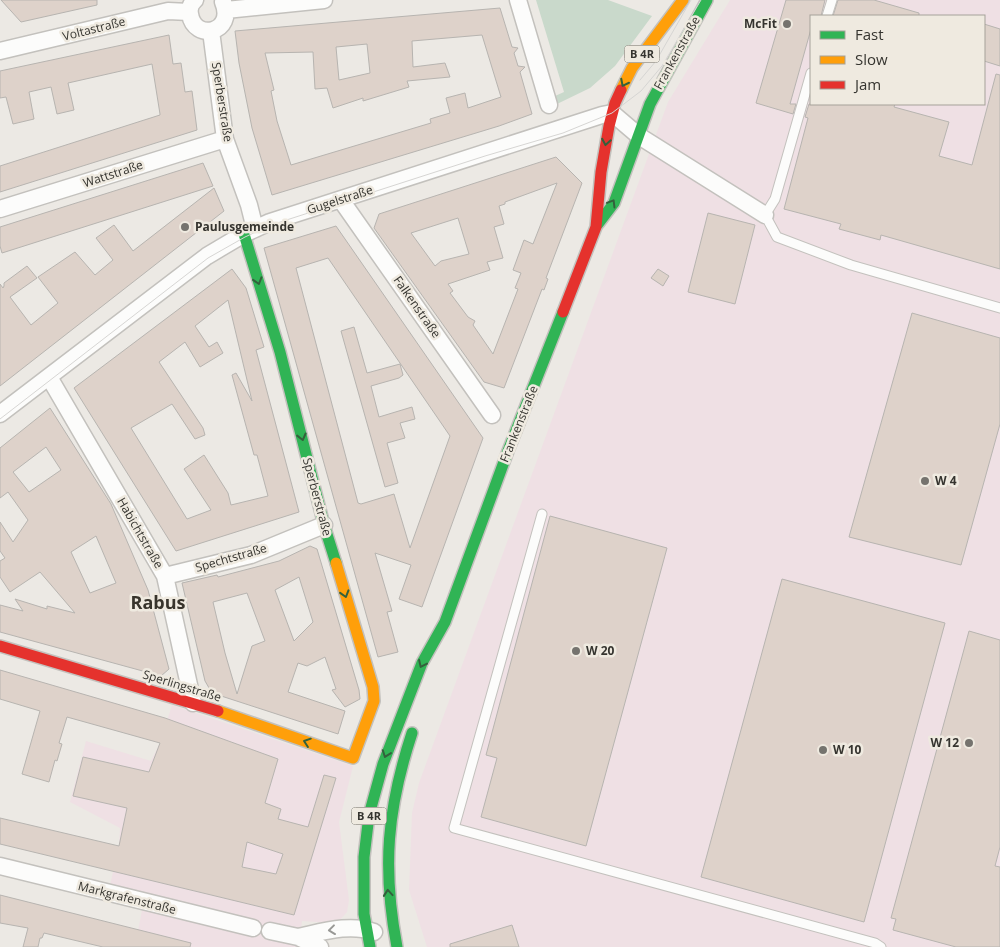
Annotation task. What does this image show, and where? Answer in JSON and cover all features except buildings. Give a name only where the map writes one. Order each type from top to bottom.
[{"type":"main road","name":"Frankenstraße","points":[[596,227],[602,164],[612,113],[623,84],[632,68],[682,0]]},
{"type":"main road","name":"Frankenstraße","points":[[366,929],[364,857],[369,816],[375,788],[388,750],[420,670],[445,622],[508,451],[596,227],[614,203],[657,90],[707,0]]},
{"type":"main road","name":"Sperberstraße","points":[[249,231],[324,525],[373,688],[374,701],[353,758]]},
{"type":"main road","name":"Frankenstraße","points":[[438,658],[445,622]]},
{"type":"main road","name":"Sperlingstraße","points":[[0,646],[193,703],[353,758]]},
{"type":"main road","name":"B 4R","points":[[392,945],[387,846],[396,782],[416,720]]},
{"type":"main road","name":"B 4R","points":[[366,929],[370,947]]},
{"type":"street","points":[[211,31],[220,26],[225,20],[224,5],[324,0]]},
{"type":"street","points":[[518,0],[549,105]]},
{"type":"street","points":[[682,0],[696,19]]},
{"type":"street","name":"Voltastraße","points":[[0,51],[192,6],[192,22],[198,28],[211,31]]},
{"type":"street","name":"Sperberstraße","points":[[211,31],[226,139],[249,205],[249,231]]},
{"type":"street","points":[[612,113],[639,136],[765,215]]},
{"type":"street","name":"Gugelstraße","points":[[0,414],[207,256],[249,231],[270,222],[528,140],[591,118],[612,113]]},
{"type":"street","name":"Wattstraße","points":[[0,209],[226,139]]},
{"type":"street","name":"Falkenstraße","points":[[341,200],[492,415]]},
{"type":"street","name":"Habichtstraße","points":[[49,377],[165,576],[193,703]]},
{"type":"street","name":"Spechtstraße","points":[[165,576],[251,555],[324,525]]},
{"type":"street","name":"Markgrafenstraße","points":[[0,866],[253,928]]},
{"type":"street","points":[[296,942],[338,929],[366,929],[392,945]]},
{"type":"street","points":[[270,931],[296,942],[320,947]]},
{"type":"lane","points":[[828,15],[832,0]]},
{"type":"lane","points":[[810,76],[775,199],[765,215],[776,237],[851,265],[1000,308]]},
{"type":"lane","points":[[542,514],[454,828],[875,943],[881,947]]},
{"type":"shaded area","points":[[730,0],[1000,0],[1000,947],[427,947],[409,890],[412,813],[419,783],[668,102]]},
{"type":"shaded area","points":[[172,705],[353,766],[339,822],[349,900],[347,912],[340,920],[332,923],[302,921],[299,947],[135,947],[145,894],[110,885],[119,846],[120,828],[70,802],[86,741],[151,761],[160,743]]},
{"type":"green space","points":[[536,0],[608,0],[652,16],[615,66],[590,88],[557,104],[555,96],[564,92]]},
{"type":"tram line","points":[[640,80],[656,61],[691,0]]},
{"type":"tram line","points":[[0,419],[208,258],[245,237],[271,225],[485,156],[563,133],[612,113],[641,91],[662,66],[701,0]]},
{"type":"traffic: fast","points":[[598,224],[614,203],[650,104],[707,0]]},
{"type":"traffic: fast","points":[[244,234],[280,352],[324,525],[336,563]]},
{"type":"traffic: fast","points":[[370,947],[364,914],[364,857],[369,815],[383,764],[422,663],[445,622],[508,451],[563,312]]},
{"type":"traffic: fast","points":[[397,947],[390,891],[390,839],[397,787],[412,733]]},
{"type":"traffic: slow","points":[[621,90],[632,68],[683,0]]},
{"type":"traffic: slow","points":[[218,711],[353,758],[374,701],[373,687],[336,563]]},
{"type":"traffic: jam","points":[[563,312],[596,227],[601,172],[609,126],[615,103],[621,90]]},
{"type":"traffic: jam","points":[[0,646],[218,711]]},
{"type":"place","name":"McFit","points":[[787,24]]},
{"type":"place","name":"Paulusgemeinde","points":[[185,227]]},
{"type":"place","name":"W 4","points":[[925,481]]},
{"type":"place","name":"W 20","points":[[576,651]]},
{"type":"place","name":"W 12","points":[[969,743]]},
{"type":"place","name":"W 10","points":[[823,750]]},
{"type":"district","name":"Rabus","points":[[158,603]]}]
